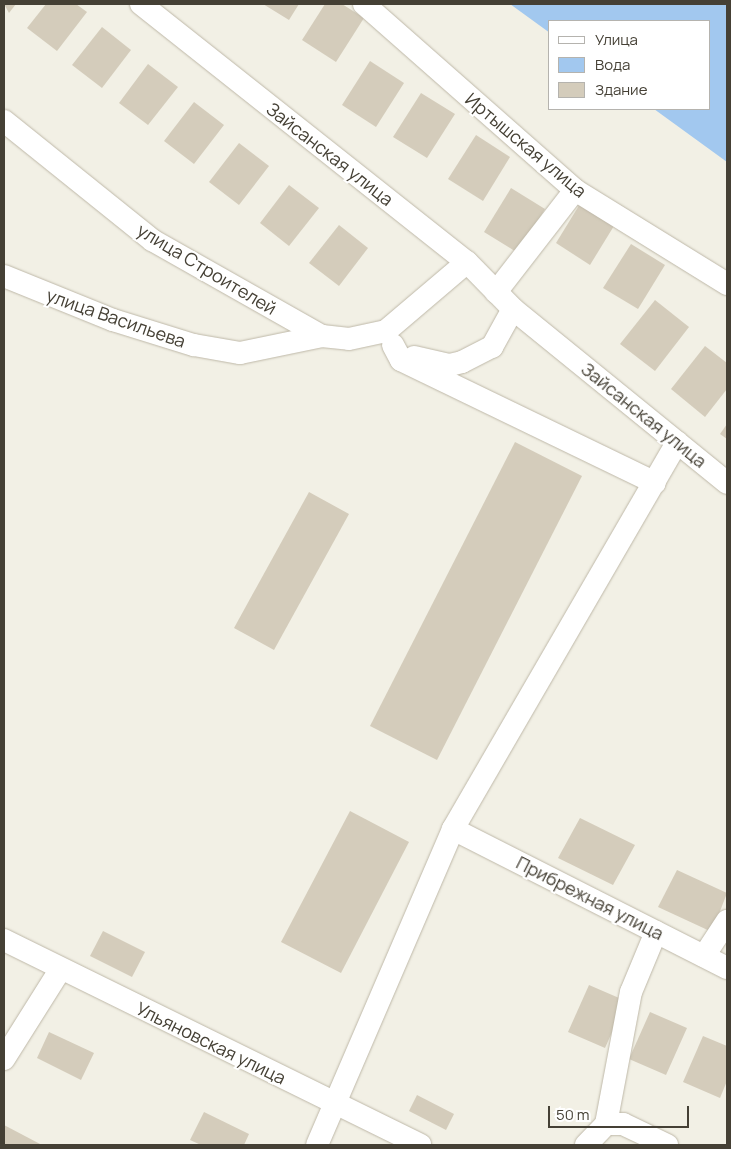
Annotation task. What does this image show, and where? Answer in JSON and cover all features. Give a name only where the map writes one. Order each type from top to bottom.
[{"type":"street","name":"Зайсанская улица","points":[[141,4],[467,262],[513,310],[727,483]]},
{"type":"street","name":"Иртышская улица","points":[[364,4],[575,190],[727,284]]},
{"type":"street","name":"улица Строителей","points":[[4,121],[152,240],[322,336]]},
{"type":"street","points":[[496,292],[575,190]]},
{"type":"street","name":"улица Васильева","points":[[6,281],[112,320],[194,346],[240,353],[322,336],[349,339],[389,338],[467,262]]},
{"type":"street","points":[[389,338],[405,354],[450,365],[462,362],[492,347],[513,310]]},
{"type":"street","points":[[389,338],[401,360],[655,483]]},
{"type":"street","points":[[317,1145],[338,1104],[453,829],[677,442]]},
{"type":"street","name":"Прибрежная улица","points":[[453,829],[727,968]]},
{"type":"street","points":[[704,956],[727,921]]},
{"type":"street","points":[[586,1145],[606,1124],[631,992],[656,932]]},
{"type":"street","name":"Ульяновская улица","points":[[4,940],[60,970],[420,1145]]},
{"type":"street","points":[[4,1059],[60,970]]},
{"type":"street","points":[[606,1124],[623,1124],[667,1145]]},
{"type":"water","points":[[510,4],[727,4],[727,162],[655,110],[711,110],[711,20],[548,20],[548,32]]},
{"type":"building","points":[[4,4],[16,4],[9,13]]},
{"type":"building","points":[[46,4],[76,4],[87,12],[57,51],[27,28]]},
{"type":"building","points":[[263,4],[299,4],[289,20]]},
{"type":"building","points":[[325,4],[342,4],[364,18],[336,62],[302,40]]},
{"type":"building","points":[[102,27],[131,50],[102,88],[72,65]]},
{"type":"building","points":[[370,61],[404,83],[376,127],[342,105]]},
{"type":"building","points":[[148,64],[178,87],[148,125],[119,103]]},
{"type":"building","points":[[421,93],[455,114],[427,158],[393,137]]},
{"type":"building","points":[[194,102],[224,125],[194,164],[164,141]]},
{"type":"building","points":[[476,135],[510,157],[483,201],[448,179]]},
{"type":"building","points":[[239,143],[269,166],[239,205],[209,182]]},
{"type":"building","points":[[289,185],[319,208],[289,246],[260,223]]},
{"type":"building","points":[[511,188],[545,209],[518,253],[484,232]]},
{"type":"building","points":[[583,199],[617,221],[590,265],[556,243]]},
{"type":"building","points":[[339,225],[368,248],[339,286],[309,263]]},
{"type":"building","points":[[631,244],[665,265],[638,309],[603,288]]},
{"type":"building","points":[[655,300],[689,327],[655,371],[620,344]]},
{"type":"building","points":[[705,346],[727,363],[727,389],[705,417],[671,389]]},
{"type":"building","points":[[727,424],[727,439],[720,434]]},
{"type":"building","points":[[515,442],[582,476],[437,760],[370,726]]},
{"type":"building","points":[[309,492],[349,514],[274,650],[234,628]]},
{"type":"building","points":[[350,811],[409,842],[341,973],[281,942]]},
{"type":"building","points":[[580,818],[635,845],[613,885],[558,858]]},
{"type":"building","points":[[677,870],[727,893],[712,932],[658,907]]},
{"type":"building","points":[[103,931],[145,952],[132,977],[90,956]]},
{"type":"building","points":[[589,985],[626,1001],[605,1048],[568,1032]]},
{"type":"building","points":[[650,1012],[687,1028],[666,1075],[629,1059]]},
{"type":"building","points":[[49,1032],[94,1053],[81,1080],[37,1058]]},
{"type":"building","points":[[703,1036],[727,1046],[727,1081],[720,1098],[683,1082]]},
{"type":"building","points":[[417,1095],[454,1114],[446,1130],[409,1111]]},
{"type":"building","points":[[204,1112],[249,1134],[244,1145],[201,1145],[190,1140]]},
{"type":"building","points":[[4,1125],[42,1145],[4,1145]]}]
